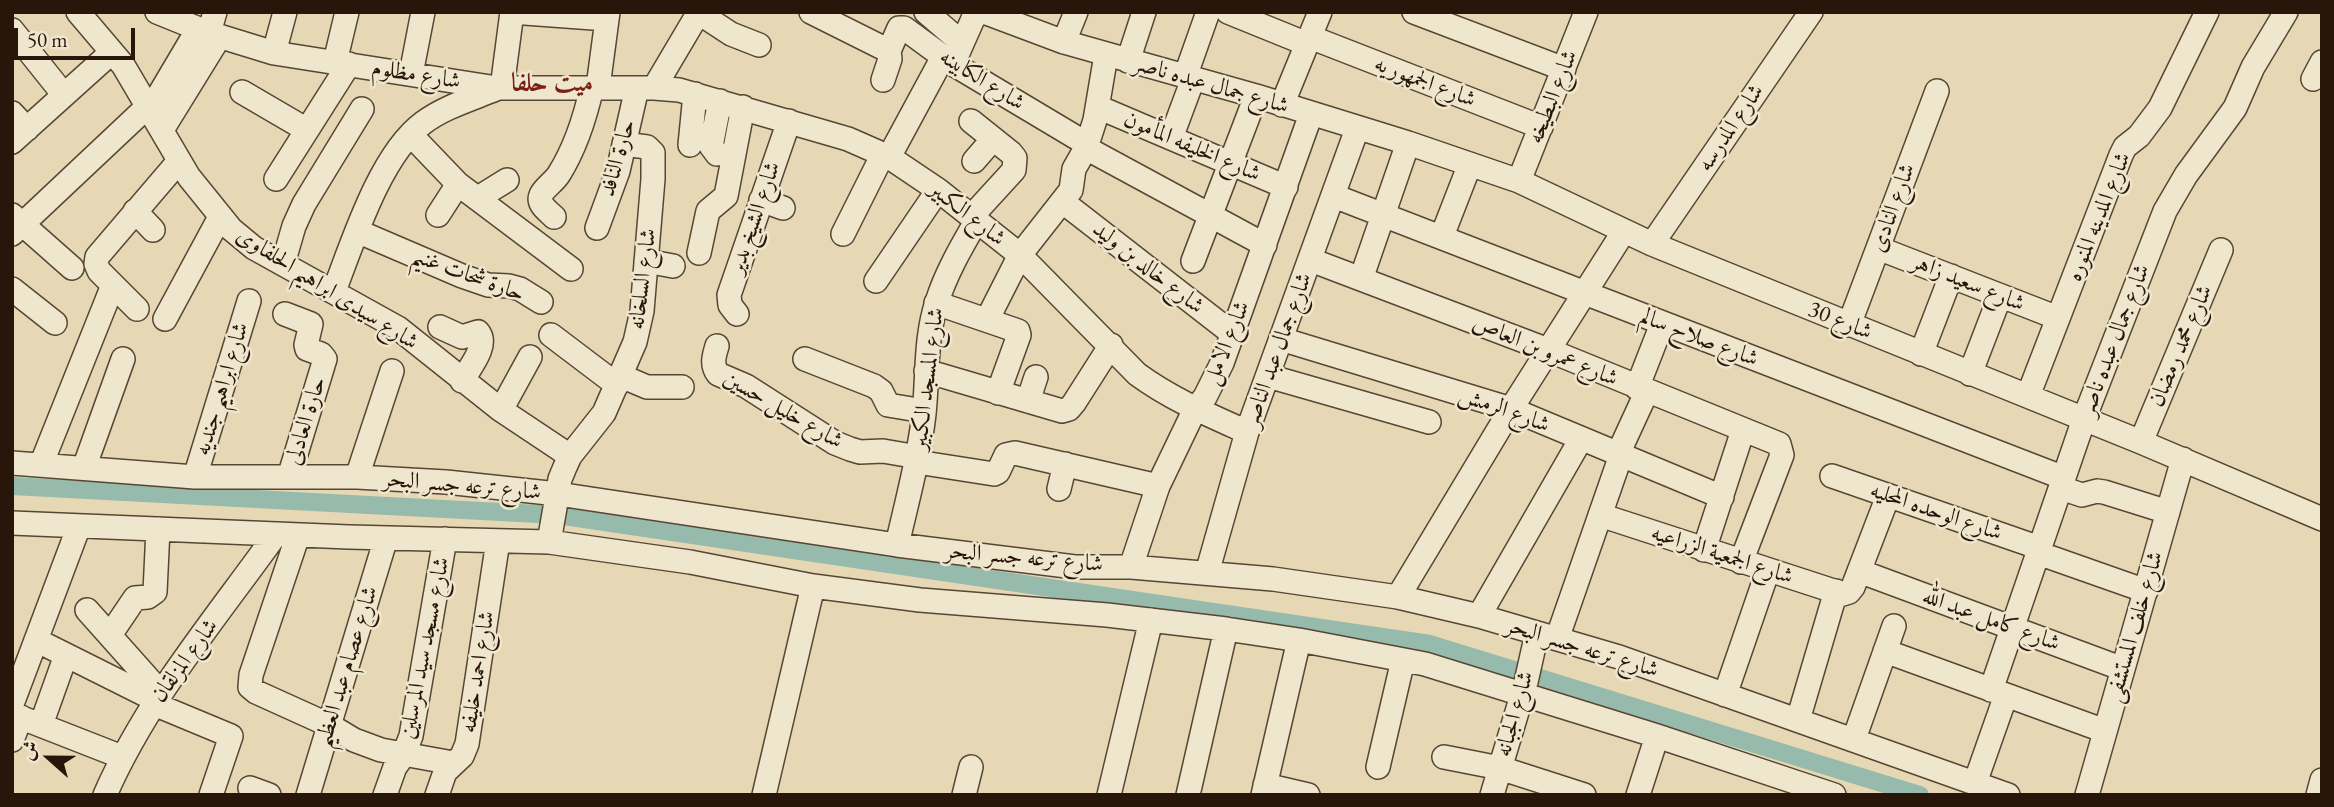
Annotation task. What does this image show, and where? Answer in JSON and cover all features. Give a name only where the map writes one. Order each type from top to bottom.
[{"type":"street","name":"شارع مظلوم","points":[[157,12],[210,27],[274,53],[500,88],[646,88]]},
{"type":"street","points":[[274,53],[285,12]]},
{"type":"street","points":[[276,179],[307,130],[342,63],[347,12]]},
{"type":"street","points":[[411,74],[423,12]]},
{"type":"street","points":[[334,291],[381,178],[411,135],[423,123],[448,109],[500,88],[512,12],[608,16],[595,88],[586,113],[569,156],[554,181],[541,193],[543,206],[554,217]]},
{"type":"street","points":[[811,12],[889,51],[890,59],[883,80]]},
{"type":"street","points":[[926,12],[953,54]]},
{"type":"street","points":[[843,234],[886,156],[953,54],[976,12]]},
{"type":"street","name":"شارع جمال عبده ناصر","points":[[984,12],[1064,43],[1256,96],[1357,129]]},
{"type":"street","points":[[1064,43],[1076,12]]},
{"type":"street","points":[[987,320],[1020,256],[1072,190],[1074,169],[1086,146],[1117,58],[1144,12]]},
{"type":"street","points":[[1171,138],[1208,12]]},
{"type":"street","points":[[1228,12],[1261,18],[1308,41]]},
{"type":"street","points":[[1282,105],[1320,12]]},
{"type":"street","points":[[1414,12],[1563,69]]},
{"type":"street","name":"شارع البطيخه","points":[[1519,181],[1586,12]]},
{"type":"street","name":"شارع المدرسه","points":[[1652,244],[1811,12]]},
{"type":"street","name":"شارع المدينه المنوره","points":[[2028,396],[2121,155],[2160,108],[2207,12]]},
{"type":"street","name":"شارع جمال عبده ناصر","points":[[1975,783],[2012,628],[2084,419],[2174,192],[2235,108],[2253,67],[2286,12]]},
{"type":"street","points":[[646,88],[699,13],[732,34],[759,45]]},
{"type":"street","name":"شارع سيدى ابراهيم الحلفاوى","points":[[89,17],[123,65],[195,187],[231,229],[254,248],[398,328],[501,410],[570,456]]},
{"type":"street","points":[[72,268],[15,224],[148,108],[210,27]]},
{"type":"street","points":[[162,131],[210,27]]},
{"type":"street","name":"شارع الكابينه","points":[[889,51],[899,28],[904,28],[953,54],[1086,146],[1265,245]]},
{"type":"street","points":[[12,30],[64,95]]},
{"type":"street","name":"شارع الجمهوريه","points":[[1308,41],[1541,127]]},
{"type":"street","points":[[17,128],[64,95],[112,52]]},
{"type":"street","name":"شارع الكبير","points":[[646,88],[720,100],[848,139],[886,156],[938,190],[1020,256],[1138,374],[1157,389],[1247,432]]},
{"type":"street","name":"حارة النافد","points":[[597,228],[618,171],[624,144],[646,88]]},
{"type":"street","name":"شارع النادى","points":[[1849,325],[1937,91]]},
{"type":"street","points":[[242,92],[307,130]]},
{"type":"street","points":[[690,145],[695,94]]},
{"type":"street","points":[[1193,261],[1256,96]]},
{"type":"street","points":[[717,154],[711,146],[720,100]]},
{"type":"street","points":[[699,253],[708,211],[723,202],[726,196],[743,107]]},
{"type":"street","name":"شارع الخليفه المأمون","points":[[1098,107],[1286,187]]},
{"type":"street","points":[[283,264],[294,226],[304,204],[362,109]]},
{"type":"street","name":"شارع الامل","points":[[1131,567],[1158,486],[1195,409],[1215,381],[1311,114]]},
{"type":"street","name":"شارع الشيخ بدير","points":[[737,314],[730,305],[729,295],[789,121]]},
{"type":"street","points":[[971,121],[993,139],[974,161]]},
{"type":"street","name":"شارع 30","points":[[1357,129],[1408,143],[1519,181],[1652,244],[2183,459],[2322,519]]},
{"type":"street","name":"شارع جمال عبد الناصر","points":[[1207,573],[1247,432],[1357,129]]},
{"type":"street","points":[[411,135],[458,184],[571,269]]},
{"type":"street","name":"شارع المسجد الكبير","points":[[897,545],[917,460],[930,331],[936,303],[975,218],[1014,170],[1015,158],[993,139]]},
{"type":"street","points":[[1361,279],[1408,143]]},
{"type":"street","name":"شارع السلخانه","points":[[550,538],[560,479],[570,456],[604,413],[635,342],[642,311],[653,153],[647,146],[624,144]]},
{"type":"street","points":[[137,309],[99,271],[97,257],[179,161]]},
{"type":"street","points":[[1442,236],[1470,164]]},
{"type":"street","points":[[478,198],[507,180]]},
{"type":"street","points":[[438,215],[458,184]]},
{"type":"street","points":[[876,282],[938,190]]},
{"type":"street","name":"شارع صلاح سالم","points":[[1334,196],[1442,236],[2062,483],[2082,495],[2104,492],[2168,512]]},
{"type":"street","points":[[761,200],[783,208]]},
{"type":"street","name":"شارع خالد بن وليد","points":[[1063,202],[1233,334]]},
{"type":"street","points":[[135,211],[153,230]]},
{"type":"street","points":[[165,319],[220,217]]},
{"type":"street","name":"حارة شحات غنيم","points":[[357,231],[462,276],[488,285],[520,289],[541,302]]},
{"type":"street","points":[[1398,597],[1511,409],[1623,231]]},
{"type":"street","name":"شارع سعيد زاهر","points":[[1878,248],[2058,318]]},
{"type":"street","name":"شارع محمد رمضان","points":[[2141,442],[2221,250]]},
{"type":"street","name":"شارع عمرو بن العاص","points":[[1311,260],[1548,350],[1779,444],[1782,455],[1741,562]]},
{"type":"street","points":[[646,261],[673,266]]},
{"type":"street","points":[[1921,354],[1951,276]]},
{"type":"street","points":[[41,465],[113,285]]},
{"type":"street","points":[[12,289],[55,323]]},
{"type":"street","points":[[1970,374],[2000,296]]},
{"type":"street","name":"شارع ابراهيم جنديه","points":[[195,477],[249,301]]},
{"type":"street","points":[[936,303],[1014,329],[1020,335],[999,393]]},
{"type":"street","name":"حارة العادلى","points":[[285,313],[311,324],[307,349],[321,354],[325,359],[289,477]]},
{"type":"street","points":[[1542,641],[1600,515],[1662,324]]},
{"type":"street","points":[[440,327],[462,337],[474,332],[482,336],[482,345],[463,380]]},
{"type":"street","points":[[551,334],[619,381],[647,387],[682,387]]},
{"type":"street","name":"شارع الرمش","points":[[1281,339],[1511,409],[1722,497]]},
{"type":"street","points":[[926,371],[1055,409],[1069,410],[1111,345]]},
{"type":"street","name":"شارع خليل حسين","points":[[717,346],[713,362],[714,370],[718,374],[746,386],[835,443],[860,452],[883,451],[917,460]]},
{"type":"street","points":[[501,410],[530,357]]},
{"type":"street","points":[[84,468],[123,359]]},
{"type":"street","points":[[805,359],[874,386],[881,391],[888,405],[924,411]]},
{"type":"street","points":[[357,477],[392,371]]},
{"type":"street","points":[[1268,376],[1429,422]]},
{"type":"street","points":[[1028,401],[1036,377]]},
{"type":"street","points":[[1704,550],[1743,430]]},
{"type":"street","points":[[1479,617],[1581,439]]},
{"type":"street","points":[[917,460],[993,482],[1006,455],[1011,453],[1158,486]]},
{"type":"street","name":"شارع خلف المستشفى","points":[[2087,795],[2183,459]]},
{"type":"street","name":"شارع ترعه جسر البحر","points":[[12,463],[195,477],[357,477],[446,482],[1075,567],[1131,567],[1273,579],[1398,597],[1479,617],[1542,641],[1619,657],[2008,795]]},
{"type":"street","points":[[1059,489],[1065,464]]},
{"type":"street","name":"شارع الوحده المحليه","points":[[1832,476],[2146,591]]},
{"type":"street","points":[[1798,719],[1839,592],[1852,590],[1888,496]]},
{"type":"street","name":"شارع الجمعية الزراعيه","points":[[1600,515],[1839,592]]},
{"type":"street","points":[[12,523],[386,538],[498,541],[550,538],[813,586],[920,600],[1226,629],[1425,664],[1524,688],[1657,736],[1772,785],[1834,795]]},
{"type":"street","points":[[12,740],[22,715],[36,640],[79,526]]},
{"type":"street","points":[[110,635],[135,598],[148,597],[155,592],[158,529]]},
{"type":"street","points":[[287,535],[250,687],[354,740],[403,756],[453,763]]},
{"type":"street","name":"شارع المزلقان","points":[[105,795],[122,757],[157,699],[287,535]]},
{"type":"street","name":"شارع عصام عبد العظيم","points":[[308,795],[386,538]]},
{"type":"street","name":"شارع مسجد سيد المرسلين","points":[[385,795],[395,766],[403,756],[411,736],[445,539]]},
{"type":"street","name":"شارع احمد خليفه","points":[[437,795],[444,772],[462,756],[467,744],[498,541]]},
{"type":"street","points":[[1725,695],[1768,570]]},
{"type":"street","name":"شارع كامل عبد الله","points":[[1859,571],[2123,669]]},
{"type":"street","points":[[764,795],[813,586]]},
{"type":"street","points":[[88,610],[157,699]]},
{"type":"street","points":[[1109,795],[1152,620]]},
{"type":"street","points":[[1854,739],[1894,626]]},
{"type":"street","points":[[1188,795],[1226,629]]},
{"type":"street","points":[[36,640],[231,736],[211,795]]},
{"type":"street","points":[[1299,640],[1264,790],[1308,795]]},
{"type":"street","name":"شارع الجبانه","points":[[1492,795],[1524,688],[1542,641]]},
{"type":"street","points":[[1885,651],[2105,732]]},
{"type":"street","points":[[22,715],[66,655]]},
{"type":"street","points":[[1378,767],[1403,660]]},
{"type":"street","points":[[22,715],[122,757]]},
{"type":"street","points":[[1639,795],[1657,736]]},
{"type":"street","points":[[1444,757],[1500,768],[1577,794]]},
{"type":"street","points":[[964,795],[971,767]]},
{"type":"street","points":[[2318,795],[2322,780]]},
{"type":"waterway","points":[[12,486],[557,515],[1430,644],[1920,795]]},
{"type":"district","name":"ميت حلفا","points":[[552,84]]}]
